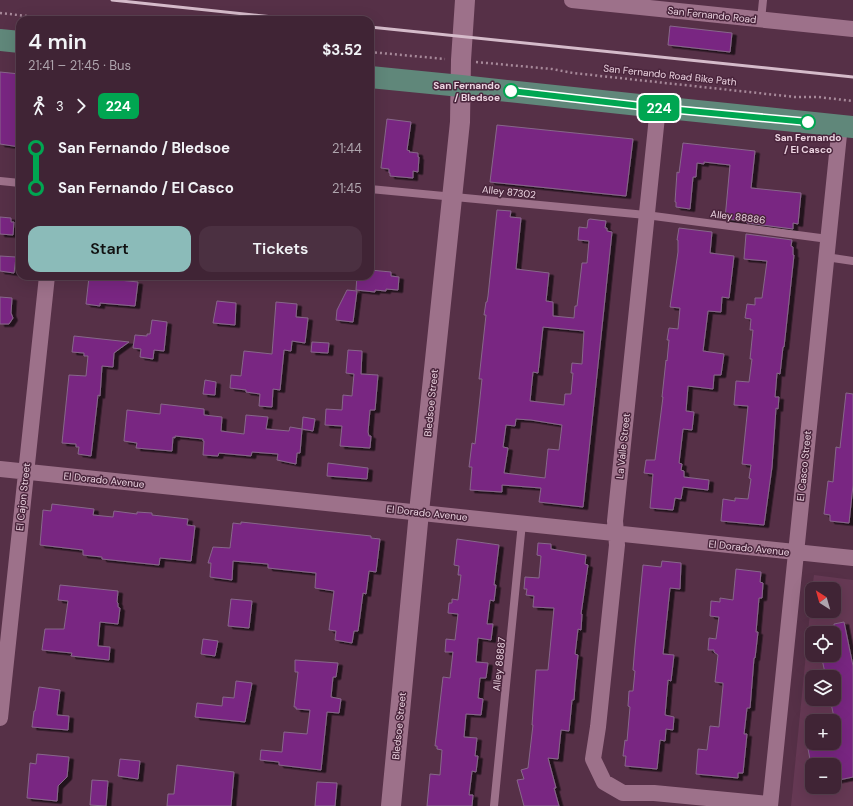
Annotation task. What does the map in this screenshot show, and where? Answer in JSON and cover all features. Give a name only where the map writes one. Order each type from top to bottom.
[{"type":"main road","points":[[0,40],[16,42]]},
{"type":"main road","points":[[374,77],[658,108],[846,126]]},
{"type":"street","name":"Bledsoe Street","points":[[391,806],[419,512],[460,122],[461,60],[465,0]]},
{"type":"street","name":"San Fernando Road","points":[[572,0],[853,29]]},
{"type":"street","name":"La Valle Street","points":[[658,108],[615,521],[617,545],[599,720],[593,758],[604,782],[623,793],[654,792],[770,805]]},
{"type":"street","name":"El Casco Street","points":[[770,805],[828,239],[846,126]]},
{"type":"street","name":"El Cajon Street","points":[[0,718],[47,280]]},
{"type":"street","name":"El Dorado Avenue","points":[[0,469],[853,558]]},
{"type":"lane","points":[[761,20],[763,0]]},
{"type":"lane","points":[[0,181],[16,183]]},
{"type":"lane","name":"Alley 87302","points":[[374,189],[646,215]]},
{"type":"lane","name":"Alley 88886","points":[[646,215],[828,239]]},
{"type":"lane","points":[[826,257],[853,261]]},
{"type":"lane","name":"Alley 88887","points":[[494,806],[522,523]]},
{"type":"path","points":[[0,13],[27,16]]},
{"type":"path","points":[[374,52],[425,58]]},
{"type":"path","name":"San Fernando Road Bike Path","points":[[486,63],[552,69],[573,73],[795,97],[818,97],[853,101]]},
{"type":"shaded area","points":[[814,575],[853,580],[853,806],[791,806],[805,662],[841,662],[841,626],[809,626],[809,618],[841,618],[841,582],[813,582]]},
{"type":"building","points":[[670,26],[732,33],[730,52],[668,45]]},
{"type":"building","points":[[0,72],[16,74],[16,146],[0,144]]},
{"type":"building","points":[[387,119],[411,122],[407,150],[410,151],[409,152],[418,153],[419,157],[418,172],[413,171],[413,178],[390,176],[389,169],[381,168]]},
{"type":"building","points":[[497,125],[633,139],[626,196],[490,182]]},
{"type":"building","points":[[683,143],[755,151],[751,188],[801,193],[798,224],[793,223],[793,229],[747,223],[747,221],[725,219],[730,165],[704,162],[704,164],[697,163],[696,177],[693,177],[690,209],[676,207],[677,172],[679,173]]},
{"type":"building","points":[[497,210],[511,211],[510,217],[521,218],[516,269],[549,273],[546,301],[553,302],[553,316],[574,318],[575,306],[577,306],[582,263],[587,263],[589,241],[578,240],[579,227],[587,228],[588,220],[590,219],[606,221],[605,228],[607,228],[607,231],[612,232],[583,507],[539,502],[541,488],[502,485],[502,492],[470,490],[472,467],[469,467],[472,443],[475,444],[482,379],[479,379],[486,315],[484,315],[488,296]],"holes":[[[543,327],[584,331],[582,364],[572,363],[571,373],[573,373],[571,394],[565,394],[564,405],[530,401],[533,372],[538,373]],[[516,419],[562,425],[559,450],[548,449],[545,478],[504,473],[508,448],[503,447],[506,425],[515,426]]]},
{"type":"building","points":[[0,217],[11,218],[11,222],[14,222],[13,235],[0,234]]},
{"type":"building","points":[[679,228],[712,232],[710,253],[734,256],[729,298],[722,297],[721,312],[708,311],[703,351],[724,354],[721,375],[714,375],[713,389],[688,386],[686,411],[694,412],[692,430],[683,429],[679,463],[682,464],[681,470],[684,471],[684,477],[709,480],[708,490],[683,487],[681,499],[675,498],[673,510],[650,508],[653,474],[644,473],[646,460],[655,460],[666,360],[667,361],[669,340],[667,340],[669,328],[678,329],[680,308],[670,307],[678,252],[677,240]]},
{"type":"building","points":[[746,234],[792,240],[791,246],[793,247],[794,255],[784,347],[780,374],[777,373],[775,397],[779,397],[778,409],[776,408],[772,467],[764,525],[721,521],[723,499],[735,501],[735,498],[748,499],[751,479],[749,478],[751,465],[742,464],[748,406],[734,405],[736,381],[749,382],[752,359],[750,359],[753,330],[750,330],[751,319],[745,318],[747,304],[755,305],[755,298],[762,298],[767,261],[744,259]]},
{"type":"building","points":[[0,256],[16,257],[14,273],[0,271]]},
{"type":"building","points":[[374,270],[391,272],[391,276],[399,277],[398,290],[386,289],[386,291],[375,290],[375,292],[356,290],[357,280],[374,280]]},
{"type":"building","points":[[89,280],[118,280],[138,282],[135,306],[100,303],[100,306],[86,304]]},
{"type":"building","points":[[347,290],[357,291],[353,322],[336,320],[337,310]]},
{"type":"building","points":[[0,297],[12,298],[11,313],[13,318],[9,324],[0,324]]},
{"type":"building","points":[[217,301],[236,303],[235,325],[213,323]]},
{"type":"building","points":[[276,302],[297,304],[296,317],[308,318],[305,343],[292,341],[291,351],[284,350],[280,390],[273,389],[272,407],[259,406],[260,394],[230,388],[231,375],[241,376],[244,351],[272,354]]},
{"type":"building","points":[[152,320],[167,322],[164,351],[154,350],[153,359],[140,357],[141,349],[133,348],[135,335],[147,336],[147,334],[150,334]]},
{"type":"building","points":[[74,336],[129,342],[114,353],[113,367],[102,366],[100,396],[98,395],[91,456],[78,454],[79,447],[76,447],[76,444],[62,443],[69,375],[86,376],[88,356],[84,356],[84,353],[72,352]]},
{"type":"building","points":[[312,342],[329,343],[328,353],[311,352]]},
{"type":"building","points":[[348,350],[362,351],[361,374],[378,375],[375,410],[370,410],[368,432],[369,436],[371,436],[370,448],[340,446],[342,426],[325,425],[326,409],[342,410],[343,395],[352,396],[354,374],[346,373]]},
{"type":"building","points":[[205,380],[216,382],[215,395],[203,394]]},
{"type":"building","points":[[846,393],[853,394],[853,485],[849,523],[830,521],[830,515],[824,514],[828,481],[833,482],[836,447],[840,448]]},
{"type":"building","points":[[161,404],[204,409],[204,415],[222,417],[221,431],[244,434],[246,415],[268,417],[266,429],[289,431],[290,427],[302,429],[300,453],[297,453],[296,464],[277,460],[278,454],[252,452],[251,456],[219,453],[218,456],[203,455],[203,439],[175,436],[175,438],[173,437],[172,451],[136,448],[137,443],[124,441],[127,410],[160,414]]},
{"type":"building","points":[[303,417],[315,419],[313,431],[302,429]]},
{"type":"building","points":[[328,463],[368,468],[367,479],[327,476]]},
{"type":"building","points":[[52,504],[94,509],[93,515],[113,517],[114,511],[137,514],[137,512],[152,513],[152,515],[188,519],[187,525],[195,526],[191,561],[160,558],[159,565],[102,559],[102,557],[83,555],[83,550],[40,545],[43,510],[51,511]]},
{"type":"building","points":[[241,522],[371,536],[371,538],[380,539],[376,572],[369,571],[366,594],[363,593],[358,631],[354,631],[352,643],[335,640],[336,631],[329,630],[334,591],[315,588],[316,573],[268,568],[268,564],[233,561],[232,580],[210,577],[211,563],[208,563],[213,547],[230,548],[233,523],[241,524]]},
{"type":"building","points":[[457,539],[499,545],[494,585],[496,585],[494,601],[490,600],[487,624],[493,624],[491,640],[478,638],[476,662],[488,663],[486,678],[480,678],[478,698],[483,699],[481,715],[466,714],[464,737],[477,738],[475,756],[478,756],[476,772],[472,771],[469,795],[473,795],[472,806],[427,806],[430,774],[440,775],[442,750],[437,749],[437,746],[435,746],[443,677],[450,678],[453,652],[445,652],[446,639],[455,640],[458,614],[448,613],[449,603],[452,603],[452,599],[458,600],[461,575],[458,575],[459,566],[454,565]]},
{"type":"building","points":[[538,543],[551,544],[551,549],[586,555],[585,564],[588,565],[581,614],[581,630],[578,629],[575,654],[578,655],[574,700],[572,700],[569,731],[561,730],[558,759],[548,758],[559,806],[524,806],[517,780],[524,779],[521,770],[528,768],[533,725],[536,670],[548,670],[554,608],[533,607],[534,596],[526,595],[527,589],[524,589],[525,577],[539,578],[541,556],[537,555]]},
{"type":"building","points":[[662,561],[681,563],[680,589],[670,588],[663,654],[674,655],[671,681],[668,680],[665,715],[674,717],[673,730],[666,729],[665,741],[660,740],[657,769],[625,766],[626,756],[623,756],[625,740],[627,741],[630,707],[628,706],[629,691],[633,691],[635,671],[633,670],[643,565],[661,567]]},
{"type":"building","points":[[736,569],[761,572],[760,582],[763,583],[762,598],[759,598],[756,632],[758,632],[754,658],[750,708],[747,708],[744,734],[747,734],[743,773],[738,773],[738,778],[696,774],[698,749],[707,750],[710,726],[719,727],[723,686],[723,683],[715,682],[718,655],[714,652],[714,650],[708,650],[709,638],[716,639],[719,617],[710,616],[711,601],[720,602],[720,598],[733,600]]},
{"type":"building","points":[[60,585],[118,591],[117,602],[118,607],[120,608],[118,624],[100,622],[98,646],[110,647],[109,660],[71,656],[72,653],[42,650],[45,629],[64,629],[68,601],[58,600]]},
{"type":"building","points":[[231,599],[252,601],[249,628],[228,626]]},
{"type":"building","points":[[844,622],[853,666],[853,777],[841,780],[841,758],[810,758],[808,750],[841,750],[841,714],[833,714],[832,706],[841,706],[841,670],[824,670],[823,662],[841,662],[841,626],[834,626],[834,624]]},
{"type":"building","points":[[203,639],[218,641],[215,656],[201,654]]},
{"type":"building","points":[[295,660],[338,663],[336,677],[333,677],[331,697],[341,699],[339,713],[327,712],[321,770],[279,765],[279,762],[260,760],[261,750],[282,752],[284,732],[307,734],[310,710],[296,709],[296,707],[294,707],[298,672],[295,672]]},
{"type":"building","points":[[236,681],[252,683],[245,722],[195,717],[197,703],[222,706],[223,697],[234,698]]},
{"type":"building","points":[[39,687],[60,690],[57,715],[69,716],[68,730],[32,727]]},
{"type":"building","points":[[37,754],[69,757],[67,777],[58,786],[57,801],[27,798],[30,763],[36,764]]},
{"type":"building","points":[[120,759],[140,761],[138,779],[118,776]]},
{"type":"building","points":[[177,765],[234,772],[231,806],[167,806],[168,794],[174,794]]},
{"type":"building","points":[[92,780],[108,781],[106,806],[90,805]]},
{"type":"building","points":[[317,782],[337,783],[335,806],[315,806]]},
{"type":"railway","points":[[112,0],[264,16]]},
{"type":"railway","points":[[374,27],[853,77]]},
{"type":"bus line","name":"224","points":[[511,91],[658,108],[808,122]]},
{"type":"place","name":"San Fernando / Bledsoe","points":[[511,91]]},
{"type":"place","name":"San Fernando / El Casco","points":[[808,122]]}]
